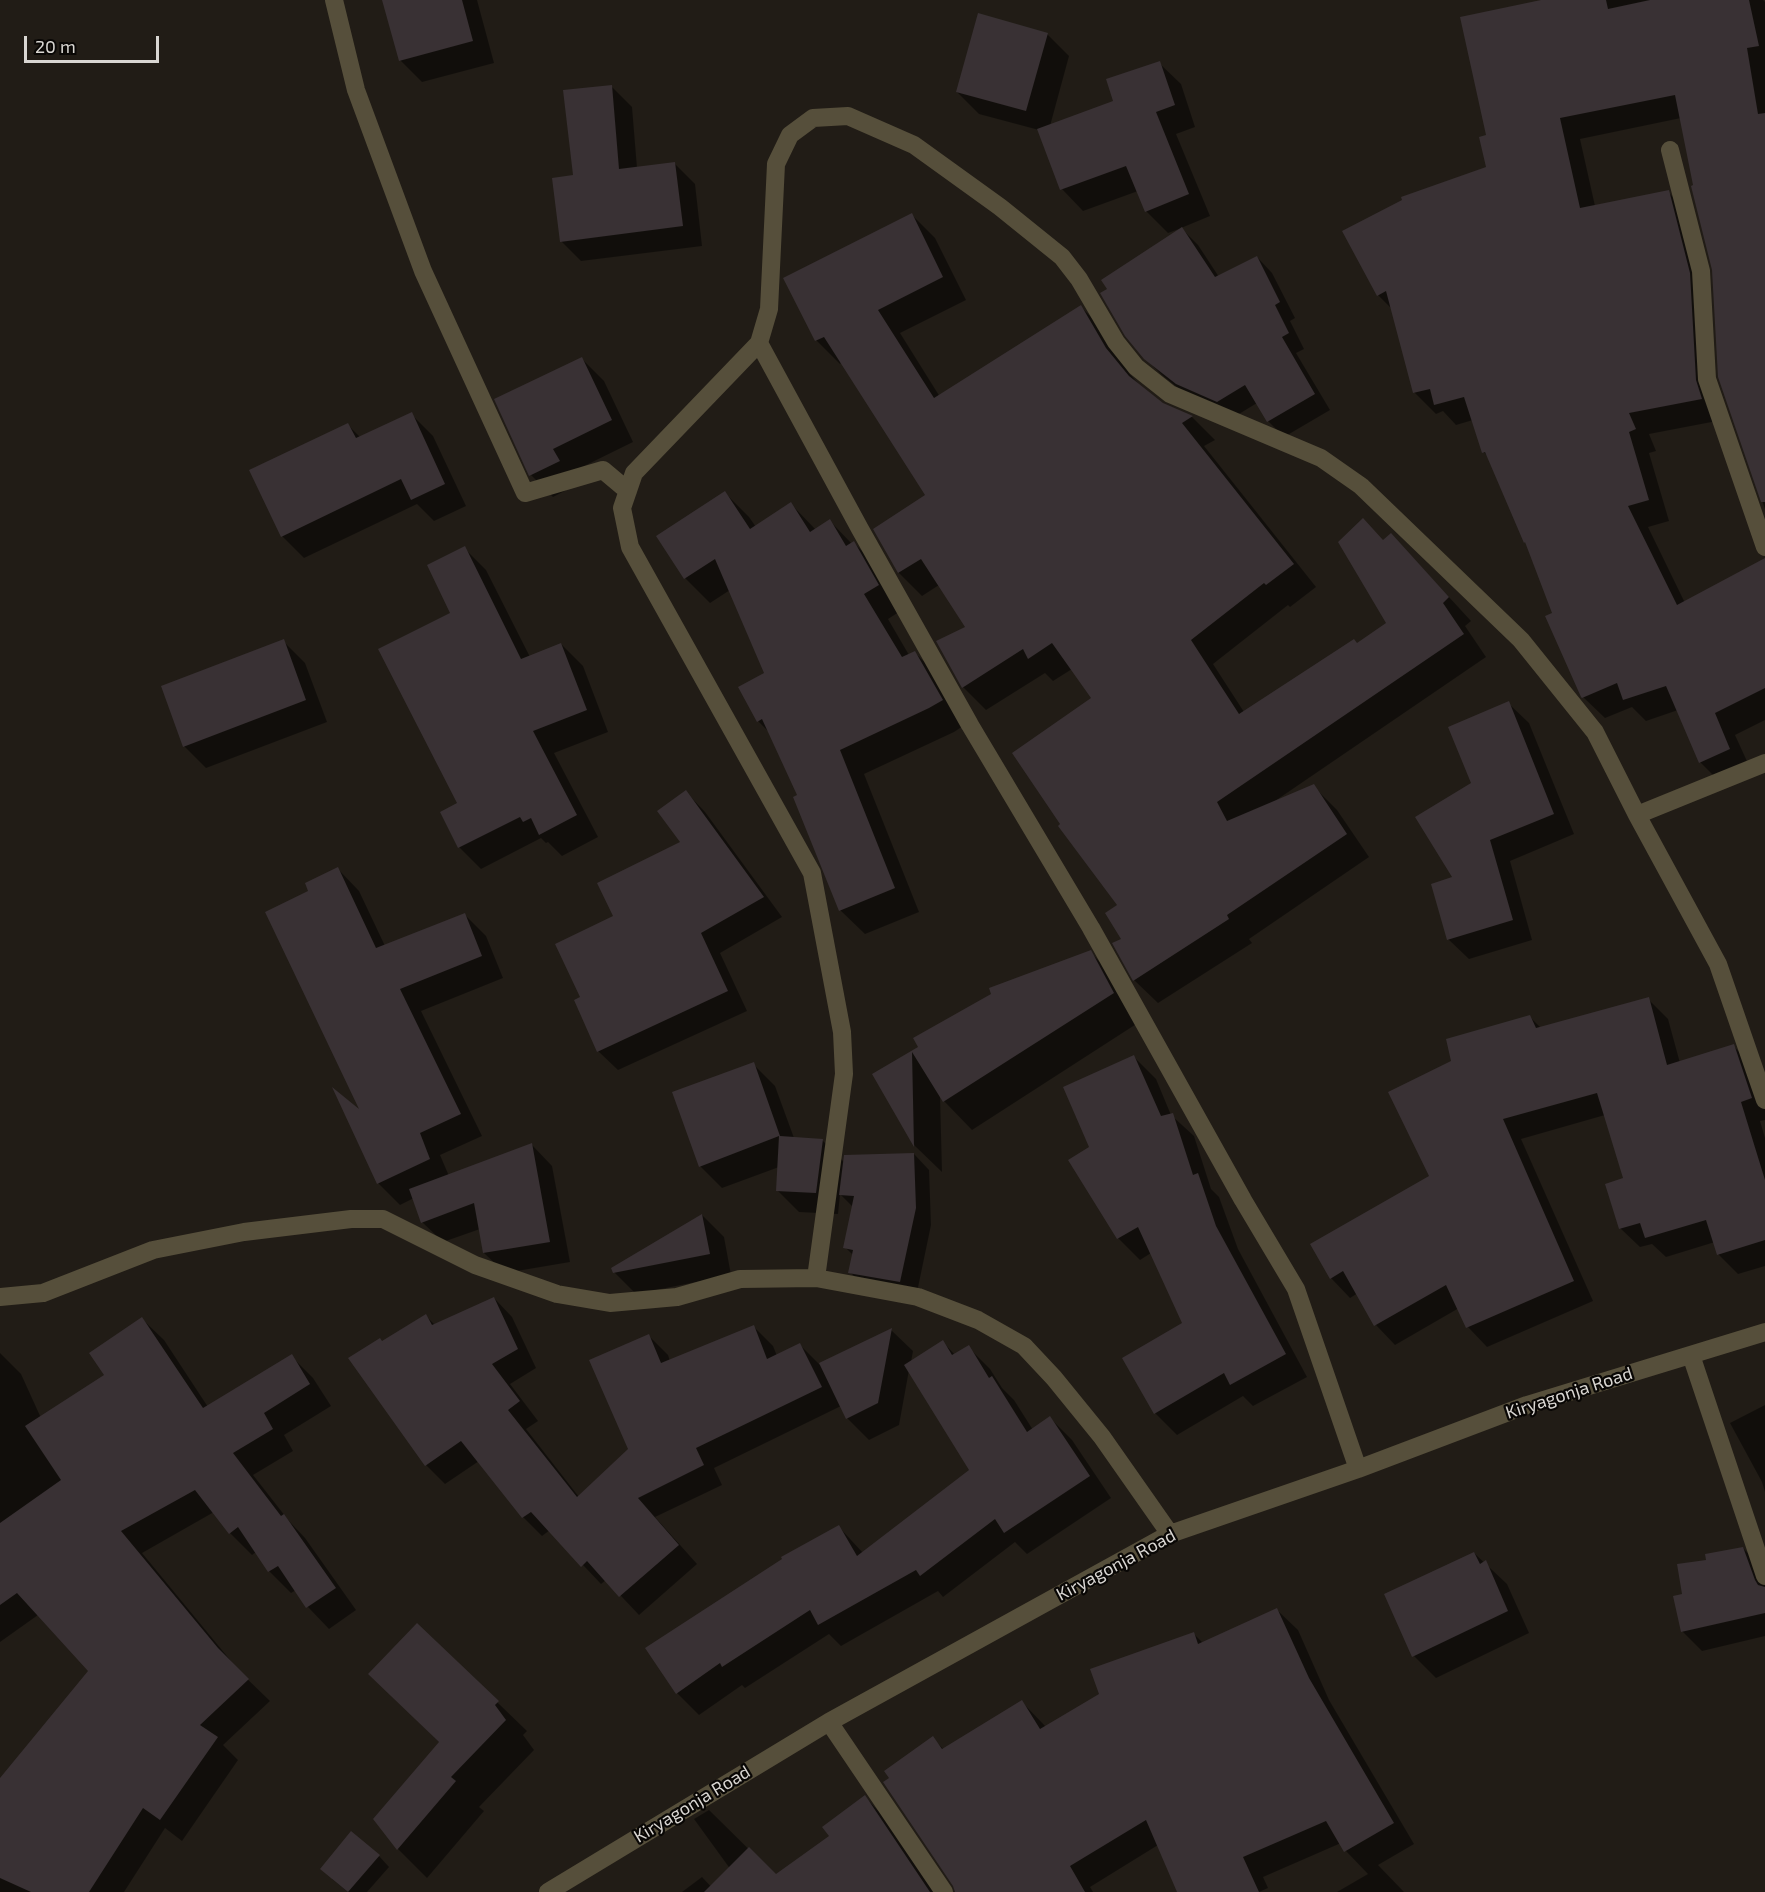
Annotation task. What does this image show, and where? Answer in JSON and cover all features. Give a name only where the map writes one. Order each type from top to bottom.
[{"type":"street","points":[[334,0],[356,90],[423,271],[525,493],[603,470],[628,491]]},
{"type":"street","points":[[816,1278],[844,1074],[842,1032],[812,873],[630,547],[622,508],[634,473],[759,343],[769,309],[776,164],[790,135],[813,118],[848,116],[914,145],[1000,207],[1062,257],[1079,279],[1122,350],[1136,367],[1170,394],[1321,458],[1361,486],[1521,640],[1594,732],[1718,964],[1765,1100]]},
{"type":"street","points":[[1670,150],[1701,271],[1707,379],[1765,547]]},
{"type":"street","points":[[759,343],[964,714],[1091,928],[1243,1200],[1296,1289],[1358,1469]]},
{"type":"street","points":[[1637,815],[1765,763]]},
{"type":"street","points":[[0,1297],[43,1293],[153,1250],[244,1232],[351,1219],[383,1219],[475,1265],[557,1294],[609,1303],[677,1297],[740,1279],[816,1278],[918,1298],[978,1320],[1024,1346],[1054,1378],[1102,1437],[1170,1534]]},
{"type":"street","name":"Kiryagonja Road","points":[[548,1892],[829,1722],[1170,1534],[1358,1469],[1527,1405],[1765,1332]]},
{"type":"street","points":[[1691,1355],[1765,1576]]},
{"type":"street","points":[[829,1722],[944,1892]]},
{"type":"building","points":[[382,0],[462,0],[473,41],[399,61]]},
{"type":"building","points":[[1541,0],[1606,0],[1608,9],[1650,0],[1749,0],[1759,46],[1747,48],[1758,114],[1765,113],[1765,502],[1761,502],[1718,377],[1712,270],[1691,186],[1693,185],[1675,95],[1560,118],[1580,208],[1669,190],[1690,273],[1696,380],[1702,399],[1629,413],[1636,429],[1629,432],[1649,500],[1628,506],[1677,605],[1765,558],[1765,688],[1715,713],[1730,749],[1699,763],[1666,686],[1623,700],[1617,683],[1581,697],[1545,616],[1552,613],[1525,542],[1485,452],[1482,453],[1464,397],[1434,405],[1430,389],[1413,393],[1386,291],[1377,296],[1342,231],[1402,200],[1401,197],[1486,167],[1479,137],[1486,135],[1460,17]]},
{"type":"building","points":[[978,13],[1048,33],[1026,111],[956,92]]},
{"type":"building","points":[[1160,61],[1175,105],[1156,112],[1189,194],[1145,212],[1126,166],[1060,190],[1037,129],[1113,101],[1106,79]]},
{"type":"building","points":[[612,85],[619,169],[675,162],[683,226],[560,242],[552,178],[573,175],[563,90]]},
{"type":"building","points":[[912,213],[943,277],[878,310],[934,398],[1081,305],[1106,348],[1129,376],[1163,403],[1193,416],[1182,423],[1294,564],[1266,585],[1264,583],[1191,640],[1239,714],[1354,639],[1357,643],[1386,623],[1338,542],[1363,518],[1383,540],[1391,533],[1449,597],[1443,603],[1464,634],[1217,802],[1227,821],[1314,784],[1347,834],[1227,915],[1229,919],[1133,981],[1112,943],[1121,939],[1105,913],[1117,905],[1058,826],[1060,824],[1012,753],[1091,698],[1052,643],[1028,659],[1023,649],[962,688],[936,641],[965,627],[921,559],[898,573],[873,529],[925,495],[824,337],[815,341],[783,278]]},
{"type":"building","points":[[1182,227],[1215,277],[1257,256],[1280,302],[1275,305],[1289,333],[1282,337],[1315,394],[1267,422],[1245,385],[1217,402],[1176,384],[1144,359],[1125,336],[1100,293],[1107,289],[1101,280]]},
{"type":"building","points":[[582,357],[612,420],[553,449],[560,461],[529,476],[494,399]]},
{"type":"building","points":[[412,412],[445,484],[411,500],[401,479],[281,537],[249,470],[348,423],[356,438]]},
{"type":"building","points":[[725,491],[750,529],[791,502],[810,532],[830,519],[846,546],[854,541],[879,585],[864,594],[902,657],[915,651],[943,700],[840,750],[895,888],[839,911],[793,797],[797,795],[762,719],[757,722],[738,687],[764,673],[715,559],[684,579],[656,536]]},
{"type":"building","points":[[465,546],[521,659],[561,643],[587,710],[533,731],[577,815],[539,835],[531,818],[523,822],[520,817],[458,848],[440,812],[457,803],[378,649],[450,613],[427,565]]},
{"type":"building","points":[[284,639],[306,700],[183,747],[161,686]]},
{"type":"building","points":[[1509,701],[1554,814],[1490,840],[1513,920],[1447,940],[1431,884],[1452,877],[1415,817],[1471,783],[1448,727]]},
{"type":"building","points":[[686,790],[764,897],[701,933],[728,991],[597,1052],[574,1000],[580,997],[555,944],[613,916],[597,883],[680,842],[657,811]]},
{"type":"building","points":[[338,867],[376,948],[465,913],[482,956],[400,989],[461,1114],[420,1133],[430,1159],[377,1184],[332,1087],[359,1109],[265,912],[308,891],[305,883]]},
{"type":"building","points":[[1091,950],[1114,993],[943,1102],[912,1052],[914,1147],[872,1074],[918,1047],[913,1038],[991,994],[989,988]]},
{"type":"building","points":[[1649,997],[1667,1065],[1734,1044],[1752,1098],[1741,1102],[1765,1180],[1765,1240],[1717,1255],[1706,1220],[1645,1238],[1640,1223],[1619,1229],[1605,1184],[1623,1178],[1597,1093],[1503,1119],[1574,1281],[1466,1328],[1446,1285],[1374,1326],[1343,1271],[1330,1279],[1310,1244],[1429,1176],[1388,1092],[1451,1061],[1446,1039],[1530,1015],[1536,1028]]},
{"type":"building","points":[[1134,1055],[1161,1116],[1173,1113],[1193,1175],[1198,1173],[1216,1226],[1286,1354],[1230,1385],[1224,1373],[1154,1414],[1122,1358],[1182,1323],[1138,1227],[1117,1239],[1068,1160],[1089,1147],[1063,1087]]},
{"type":"building","points":[[754,1062],[780,1136],[823,1139],[816,1193],[776,1191],[779,1136],[699,1167],[672,1092]]},
{"type":"building","points":[[532,1143],[550,1242],[483,1253],[474,1203],[421,1223],[409,1189]]},
{"type":"building","points":[[914,1153],[916,1208],[900,1282],[848,1273],[853,1250],[843,1248],[854,1196],[839,1195],[844,1155]]},
{"type":"building","points":[[702,1214],[710,1254],[613,1273],[611,1268]]},
{"type":"building","points":[[494,1297],[518,1349],[492,1364],[520,1401],[508,1410],[577,1497],[628,1449],[589,1360],[649,1334],[661,1363],[754,1325],[767,1359],[800,1343],[822,1387],[696,1448],[704,1465],[638,1498],[679,1545],[619,1597],[587,1561],[581,1567],[531,1512],[522,1518],[461,1441],[425,1466],[348,1358],[380,1338],[382,1341],[426,1314],[432,1325]]},
{"type":"building","points":[[142,1317],[203,1408],[292,1354],[310,1384],[264,1413],[273,1429],[233,1453],[281,1516],[284,1514],[336,1588],[306,1608],[278,1566],[268,1572],[238,1527],[229,1534],[195,1490],[121,1531],[218,1648],[249,1679],[200,1725],[218,1737],[160,1820],[143,1808],[89,1892],[31,1892],[0,1878],[0,1778],[88,1671],[17,1593],[0,1605],[0,1523],[61,1480],[25,1426],[104,1375],[89,1353]]},
{"type":"building","points":[[892,1328],[878,1403],[846,1419],[819,1363]]},
{"type":"building","points":[[943,1340],[952,1355],[969,1345],[989,1378],[992,1376],[1027,1432],[1050,1416],[1090,1476],[1004,1533],[995,1519],[920,1576],[916,1570],[818,1625],[810,1610],[722,1667],[720,1663],[676,1694],[645,1648],[782,1559],[781,1557],[839,1525],[857,1556],[969,1470],[904,1365]]},
{"type":"building","points":[[1743,1547],[1755,1580],[1758,1585],[1765,1587],[1765,1613],[1681,1632],[1673,1596],[1682,1594],[1677,1564],[1706,1560],[1705,1554]]},
{"type":"building","points":[[1474,1552],[1480,1564],[1486,1560],[1508,1611],[1412,1657],[1384,1594]]},
{"type":"building","points":[[1277,1608],[1309,1678],[1394,1823],[1344,1852],[1326,1821],[1243,1857],[1259,1892],[1177,1892],[1146,1820],[1070,1866],[1085,1892],[955,1892],[883,1782],[889,1778],[884,1771],[933,1736],[942,1749],[1022,1700],[1040,1729],[1099,1694],[1090,1669],[1194,1632],[1198,1644]]},
{"type":"building","points":[[417,1623],[499,1701],[495,1705],[506,1720],[451,1777],[456,1781],[397,1850],[373,1819],[439,1742],[368,1674]]},
{"type":"building","points":[[865,1795],[930,1892],[704,1892],[749,1847],[776,1874],[829,1836],[822,1827]]},
{"type":"building","points":[[351,1831],[380,1855],[348,1892],[320,1869]]}]
